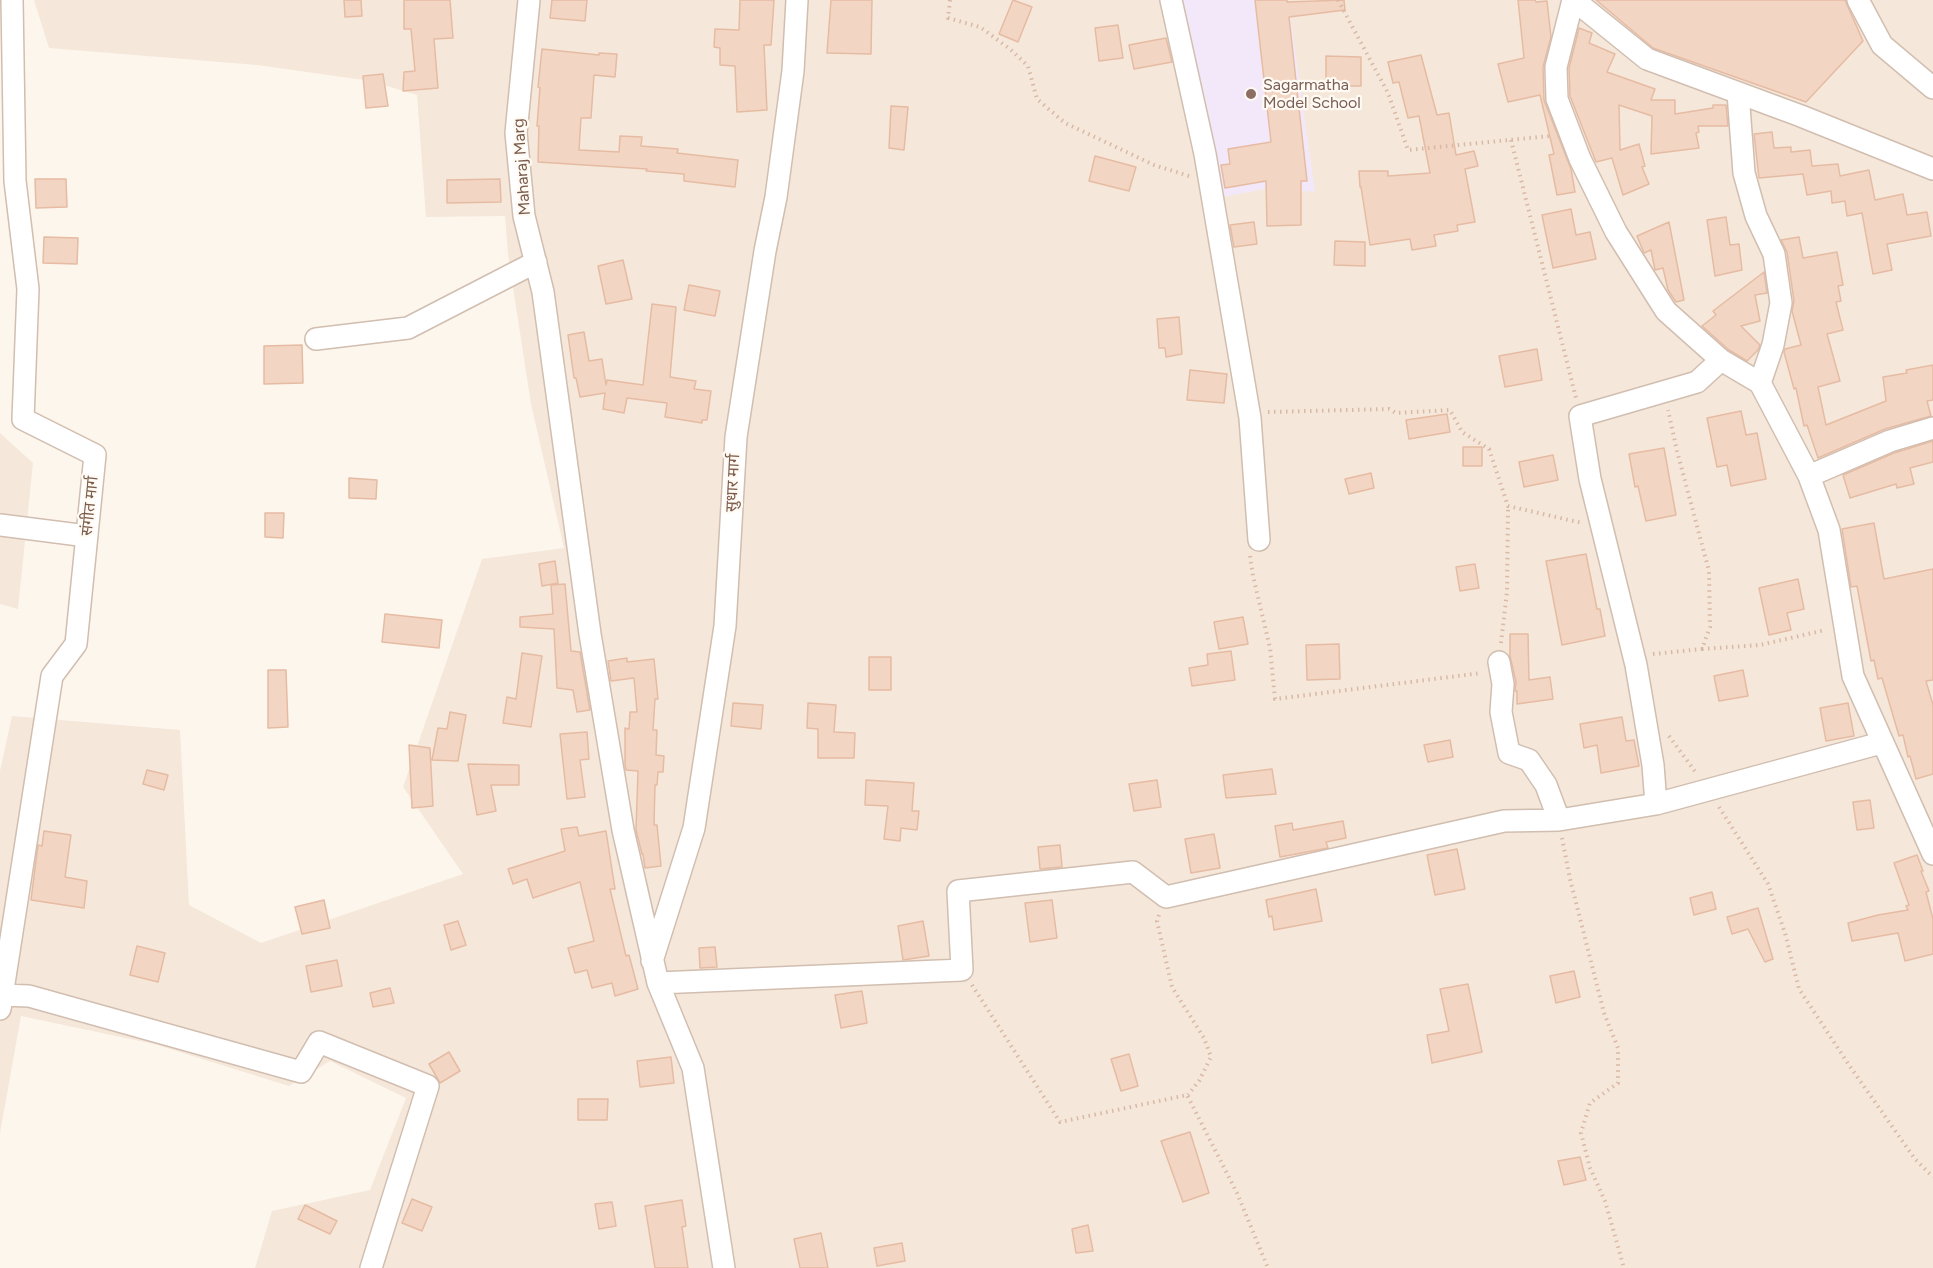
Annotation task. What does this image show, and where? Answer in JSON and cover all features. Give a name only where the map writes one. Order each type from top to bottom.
[{"type":"street","name":"संगीत मार्ग","points":[[1,1002],[52,676],[76,644],[95,455],[23,419],[28,289],[15,181],[12,0]]},
{"type":"street","name":"Maharaj Marg","points":[[529,0],[516,133],[524,216],[543,292],[594,657],[623,830],[658,983],[693,1068],[724,1268]]},
{"type":"street","name":"सुधार मार्ग","points":[[652,962],[694,828],[725,626],[736,437],[777,186],[793,71],[797,0]]},
{"type":"street","points":[[1171,0],[1209,179],[1249,412],[1259,540]]},
{"type":"street","points":[[1933,169],[1801,116],[1647,59],[1573,0],[1556,67],[1557,99],[1580,159],[1616,232],[1666,311],[1721,360],[1760,383],[1809,476],[1828,530],[1853,676],[1933,854]]},
{"type":"street","points":[[1858,0],[1882,45],[1933,88]]},
{"type":"street","points":[[1738,93],[1743,173],[1756,216],[1774,254],[1781,303],[1773,345],[1760,383]]},
{"type":"street","points":[[316,339],[408,328],[536,262]]},
{"type":"street","points":[[1656,804],[1653,765],[1634,657],[1590,479],[1580,416],[1697,382],[1721,360]]},
{"type":"street","points":[[1809,476],[1890,441],[1933,428]]},
{"type":"street","points":[[0,525],[87,536]]},
{"type":"street","points":[[1499,662],[1503,684],[1502,712],[1509,753],[1529,760],[1546,785],[1558,820]]},
{"type":"street","points":[[658,983],[962,970],[958,891],[1133,872],[1166,897],[1504,821],[1558,820],[1656,804],[1881,742]]},
{"type":"street","points":[[1,1002],[29,996],[301,1072],[319,1042],[428,1086],[371,1268]]},
{"type":"path","points":[[950,0],[948,18],[980,27],[1010,49],[1028,66],[1037,99],[1065,123],[1154,165],[1187,176],[1209,179]]},
{"type":"path","points":[[1338,0],[1388,93],[1408,150],[1570,135]]},
{"type":"path","points":[[1511,140],[1580,416]]},
{"type":"path","points":[[1665,391],[1677,451],[1709,571],[1710,627],[1702,649]]},
{"type":"path","points":[[1249,412],[1389,409],[1396,413],[1450,410],[1462,432],[1489,449],[1508,506],[1507,592],[1499,662],[1479,674],[1275,699],[1270,648],[1253,576],[1250,552],[1259,540]]},
{"type":"path","points":[[1508,506],[1602,528]]},
{"type":"path","points":[[1634,657],[1760,645],[1845,627]]},
{"type":"path","points":[[1667,734],[1708,790],[1768,884],[1785,933],[1798,989],[1915,1159],[1933,1177]]},
{"type":"path","points":[[1558,820],[1570,879],[1604,1013],[1618,1048],[1618,1083],[1590,1103],[1581,1133],[1590,1168],[1605,1201],[1624,1268]]},
{"type":"path","points":[[962,970],[1060,1122],[1187,1095],[1199,1081],[1211,1057],[1204,1038],[1172,987],[1157,921],[1166,897]]},
{"type":"path","points":[[1187,1095],[1237,1192],[1268,1268]]},
{"type":"shaded area","points":[[34,0],[1933,0],[1933,1268],[255,1268],[272,1211],[370,1190],[406,1098],[330,1061],[289,1086],[154,1044],[21,1016],[0,1133],[0,771],[12,716],[180,730],[189,905],[261,943],[463,874],[403,787],[482,559],[564,548],[531,404],[508,255],[505,216],[426,217],[417,95],[371,81],[257,65],[49,48]]},
{"type":"shaded area","name":"Sagarmatha Model School","points":[[1183,0],[1288,0],[1315,192],[1268,188],[1219,198]]},
{"type":"shaded area","points":[[0,433],[33,463],[18,609],[0,604]]},
{"type":"building","points":[[344,0],[361,0],[362,16],[345,17]]},
{"type":"building","points":[[404,0],[450,0],[453,38],[434,39],[438,88],[403,91],[404,72],[415,71],[411,29],[404,29]]},
{"type":"building","points":[[552,0],[587,0],[585,21],[550,18]]},
{"type":"building","points":[[740,0],[774,0],[771,45],[764,45],[767,110],[737,112],[735,66],[720,65],[720,48],[714,47],[715,29],[739,30]]},
{"type":"building","points":[[831,0],[872,0],[871,54],[827,53]]},
{"type":"building","points":[[1013,0],[1032,7],[1018,42],[999,34]]},
{"type":"building","points":[[1255,0],[1287,0],[1287,2],[1344,0],[1345,10],[1289,17],[1307,181],[1301,181],[1301,225],[1267,226],[1266,181],[1225,188],[1221,165],[1230,164],[1228,149],[1271,142]]},
{"type":"building","points":[[1518,0],[1547,1],[1551,37],[1543,67],[1544,100],[1571,169],[1575,192],[1557,195],[1549,155],[1554,154],[1540,95],[1508,102],[1498,64],[1524,58]]},
{"type":"building","points":[[1596,0],[1845,0],[1863,41],[1806,102],[1653,48]]},
{"type":"building","points":[[1118,25],[1123,58],[1099,61],[1095,28]]},
{"type":"building","points":[[1579,28],[1592,33],[1589,43],[1615,54],[1607,72],[1655,89],[1651,100],[1675,100],[1675,114],[1713,108],[1713,105],[1726,105],[1728,126],[1698,126],[1699,132],[1696,133],[1699,148],[1651,154],[1652,116],[1619,105],[1620,150],[1639,144],[1645,166],[1642,167],[1649,184],[1623,195],[1612,158],[1596,162],[1570,96],[1569,68]]},
{"type":"building","points":[[1166,38],[1172,62],[1134,69],[1129,45]]},
{"type":"building","points":[[542,49],[599,55],[599,53],[617,54],[615,77],[594,75],[591,118],[581,118],[579,150],[619,152],[620,136],[642,137],[641,146],[678,149],[677,153],[738,160],[735,187],[684,181],[684,174],[646,171],[647,169],[538,162],[539,126],[537,126],[540,88],[538,87]]},
{"type":"building","points":[[1421,55],[1437,115],[1449,113],[1456,155],[1474,151],[1478,166],[1465,169],[1475,222],[1457,225],[1458,231],[1434,235],[1436,246],[1412,250],[1410,239],[1370,245],[1359,171],[1388,171],[1388,176],[1430,173],[1419,116],[1408,118],[1399,82],[1393,83],[1388,62]]},
{"type":"building","points":[[1326,56],[1361,57],[1361,86],[1326,86]]},
{"type":"building","points":[[383,74],[388,106],[366,108],[363,76]]},
{"type":"building","points":[[891,106],[908,107],[904,150],[889,148]]},
{"type":"building","points":[[1772,132],[1774,148],[1791,147],[1791,152],[1810,150],[1812,166],[1838,164],[1840,176],[1869,170],[1875,200],[1903,194],[1907,215],[1927,212],[1931,236],[1887,244],[1892,270],[1873,274],[1862,213],[1847,216],[1845,201],[1832,203],[1831,191],[1807,195],[1803,174],[1759,178],[1754,134]]},
{"type":"building","points":[[1095,156],[1136,167],[1129,191],[1089,181]]},
{"type":"building","points":[[35,179],[66,179],[67,207],[36,208]]},
{"type":"building","points":[[500,179],[501,202],[447,203],[447,180]]},
{"type":"building","points":[[1571,209],[1576,235],[1590,232],[1596,259],[1553,268],[1542,215]]},
{"type":"building","points":[[1726,217],[1730,245],[1739,244],[1742,270],[1715,276],[1707,220]]},
{"type":"building","points":[[1254,222],[1257,244],[1234,247],[1230,225]]},
{"type":"building","points":[[1669,222],[1684,300],[1676,302],[1668,290],[1663,268],[1655,270],[1651,250],[1644,253],[1637,236]]},
{"type":"building","points":[[44,237],[78,238],[77,264],[43,263]]},
{"type":"building","points":[[1799,237],[1803,258],[1837,252],[1843,285],[1838,286],[1841,301],[1836,302],[1843,330],[1827,334],[1840,381],[1818,387],[1826,425],[1886,401],[1883,377],[1933,365],[1933,400],[1927,401],[1931,416],[1885,429],[1818,458],[1807,425],[1804,426],[1796,388],[1794,389],[1784,352],[1785,349],[1801,345],[1792,311],[1794,301],[1787,252],[1781,240]]},
{"type":"building","points":[[1335,241],[1365,242],[1365,266],[1334,265]]},
{"type":"building","points":[[623,260],[632,299],[606,304],[598,266]]},
{"type":"building","points":[[1764,272],[1767,293],[1755,295],[1760,321],[1741,326],[1760,345],[1747,361],[1729,350],[1702,326],[1716,315],[1713,311]]},
{"type":"building","points":[[689,285],[720,291],[715,316],[684,310]]},
{"type":"building","points":[[652,304],[676,307],[670,377],[696,381],[694,389],[711,391],[707,420],[702,420],[702,423],[665,417],[667,403],[627,398],[624,413],[603,409],[605,393],[580,397],[576,378],[574,378],[568,335],[584,332],[589,361],[602,359],[606,385],[607,380],[643,385]]},
{"type":"building","points":[[1179,317],[1182,354],[1166,357],[1165,348],[1159,348],[1157,319]]},
{"type":"building","points":[[302,345],[303,383],[264,384],[264,346]]},
{"type":"building","points":[[1537,349],[1542,380],[1505,387],[1499,356]]},
{"type":"building","points":[[1190,370],[1227,374],[1224,403],[1187,400]]},
{"type":"building","points":[[1741,411],[1746,435],[1757,433],[1766,479],[1731,486],[1727,465],[1717,467],[1707,418]]},
{"type":"building","points":[[1447,414],[1450,432],[1409,439],[1406,420]]},
{"type":"building","points":[[1933,441],[1933,462],[1910,468],[1914,484],[1897,488],[1896,484],[1850,498],[1843,475],[1894,453]]},
{"type":"building","points":[[1463,447],[1482,447],[1482,466],[1463,466]]},
{"type":"building","points":[[1664,448],[1676,515],[1646,521],[1638,486],[1635,487],[1629,454]]},
{"type":"building","points":[[1553,455],[1558,480],[1524,487],[1519,462]]},
{"type":"building","points":[[1371,473],[1374,488],[1349,494],[1345,479]]},
{"type":"building","points":[[349,478],[377,480],[376,499],[349,498]]},
{"type":"building","points":[[265,513],[284,513],[283,538],[265,537]]},
{"type":"building","points":[[1874,523],[1884,579],[1933,569],[1933,680],[1926,681],[1933,705],[1933,774],[1916,779],[1903,735],[1899,736],[1882,678],[1878,679],[1874,660],[1871,661],[1857,586],[1851,587],[1842,529]]},
{"type":"building","points":[[1586,554],[1605,636],[1562,645],[1546,561]]},
{"type":"building","points":[[555,561],[558,583],[542,586],[539,564]]},
{"type":"building","points":[[1475,564],[1479,588],[1460,591],[1456,567]]},
{"type":"building","points":[[1798,579],[1804,609],[1787,613],[1791,630],[1769,635],[1759,588]]},
{"type":"building","points":[[565,584],[571,651],[580,652],[590,710],[577,712],[573,690],[557,688],[554,629],[520,627],[520,617],[553,614],[551,585]]},
{"type":"building","points":[[385,614],[442,620],[439,648],[382,642]]},
{"type":"building","points":[[1243,617],[1248,644],[1219,649],[1214,622]]},
{"type":"building","points":[[1510,634],[1528,634],[1529,680],[1550,677],[1553,699],[1517,704],[1516,682],[1510,656]]},
{"type":"building","points":[[1339,644],[1340,679],[1307,680],[1306,645]]},
{"type":"building","points":[[1231,651],[1235,680],[1192,686],[1189,668],[1208,665],[1207,654]]},
{"type":"building","points":[[522,653],[542,656],[531,727],[503,723],[507,697],[516,699]]},
{"type":"building","points":[[869,657],[891,657],[891,690],[869,690]]},
{"type":"building","points":[[627,658],[627,662],[654,659],[658,699],[655,699],[653,730],[657,730],[656,755],[664,756],[663,772],[658,772],[657,785],[655,785],[654,825],[657,825],[661,866],[645,868],[636,830],[638,771],[626,770],[625,765],[625,728],[629,729],[630,712],[637,712],[634,678],[611,681],[608,661]]},
{"type":"building","points":[[268,670],[286,670],[288,727],[268,728]]},
{"type":"building","points":[[1743,670],[1748,696],[1719,701],[1714,676]]},
{"type":"building","points":[[733,703],[763,705],[761,729],[731,726]]},
{"type":"building","points":[[808,703],[836,705],[834,732],[855,733],[854,758],[818,758],[818,729],[807,728]]},
{"type":"building","points":[[1848,703],[1854,736],[1826,741],[1820,708]]},
{"type":"building","points":[[450,712],[466,715],[458,761],[432,760],[438,728],[447,729]]},
{"type":"building","points":[[1622,717],[1626,741],[1634,740],[1639,766],[1601,773],[1597,745],[1584,748],[1580,724]]},
{"type":"building","points":[[587,732],[589,759],[580,760],[585,797],[567,799],[560,734]]},
{"type":"building","points":[[1450,740],[1453,757],[1428,762],[1424,745]]},
{"type":"building","points":[[409,745],[430,748],[433,806],[412,808]]},
{"type":"building","points":[[468,764],[519,765],[519,785],[491,785],[496,811],[477,815]]},
{"type":"building","points":[[1272,769],[1276,794],[1226,798],[1223,775]]},
{"type":"building","points":[[147,770],[168,775],[164,790],[143,784]]},
{"type":"building","points":[[866,780],[914,783],[912,811],[919,811],[917,830],[901,828],[900,841],[884,839],[888,806],[865,805]]},
{"type":"building","points":[[1157,780],[1161,807],[1134,811],[1129,784]]},
{"type":"building","points":[[1870,800],[1874,828],[1857,830],[1853,802]]},
{"type":"building","points":[[1343,821],[1346,838],[1326,842],[1328,848],[1280,857],[1275,826],[1292,823],[1293,830]]},
{"type":"building","points":[[577,827],[579,836],[606,831],[615,889],[610,889],[626,956],[629,955],[638,989],[615,996],[612,983],[592,988],[587,970],[575,973],[568,948],[594,941],[580,882],[533,898],[527,879],[513,884],[508,869],[565,851],[561,829]]},
{"type":"building","points":[[44,831],[71,835],[65,877],[87,881],[84,908],[31,900],[38,845],[42,846]]},
{"type":"building","points":[[1214,834],[1220,868],[1191,873],[1185,839]]},
{"type":"building","points":[[1060,845],[1062,867],[1040,869],[1038,847]]},
{"type":"building","points":[[1457,849],[1465,889],[1435,895],[1427,855]]},
{"type":"building","points":[[1917,855],[1929,891],[1926,892],[1933,919],[1933,954],[1905,961],[1898,933],[1852,941],[1848,923],[1908,910],[1906,906],[1909,905],[1894,863]]},
{"type":"building","points":[[1316,889],[1322,921],[1274,930],[1266,900]]},
{"type":"building","points":[[1712,892],[1716,909],[1694,915],[1690,898]]},
{"type":"building","points":[[324,900],[330,928],[302,934],[295,907]]},
{"type":"building","points":[[1052,900],[1057,938],[1030,942],[1025,903]]},
{"type":"building","points":[[1758,908],[1773,959],[1765,962],[1748,929],[1732,934],[1727,917]]},
{"type":"building","points":[[458,921],[466,945],[451,950],[444,925]]},
{"type":"building","points":[[923,921],[929,956],[903,960],[898,926]]},
{"type":"building","points":[[137,946],[165,953],[158,982],[130,975]]},
{"type":"building","points":[[715,947],[717,967],[700,968],[699,948]]},
{"type":"building","points":[[337,960],[342,986],[311,992],[306,966]]},
{"type":"building","points":[[1574,971],[1580,997],[1556,1003],[1550,976]]},
{"type":"building","points":[[1468,984],[1482,1052],[1432,1063],[1427,1035],[1449,1031],[1440,989]]},
{"type":"building","points":[[390,988],[394,1003],[373,1007],[370,993]]},
{"type":"building","points":[[862,991],[867,1023],[841,1028],[835,995]]},
{"type":"building","points":[[449,1052],[460,1071],[440,1083],[429,1064]]},
{"type":"building","points":[[1129,1054],[1138,1086],[1121,1091],[1111,1059]]},
{"type":"building","points":[[671,1057],[674,1083],[640,1087],[637,1061]]},
{"type":"building","points":[[578,1099],[608,1099],[607,1120],[578,1120]]},
{"type":"building","points":[[1190,1132],[1209,1193],[1183,1202],[1161,1141]]},
{"type":"building","points":[[1580,1157],[1586,1180],[1564,1185],[1558,1161]]},
{"type":"building","points":[[412,1199],[432,1207],[422,1231],[402,1223]]},
{"type":"building","points":[[682,1200],[686,1226],[682,1227],[688,1268],[655,1268],[645,1206]]},
{"type":"building","points":[[612,1202],[616,1226],[599,1229],[595,1204]]},
{"type":"building","points":[[305,1205],[337,1221],[330,1234],[298,1219]]},
{"type":"building","points":[[1088,1225],[1093,1251],[1076,1253],[1072,1229]]},
{"type":"building","points":[[821,1233],[828,1268],[800,1268],[794,1239]]},
{"type":"building","points":[[902,1243],[905,1261],[877,1266],[874,1248]]},
{"type":"place","name":"Sagarmatha Model School","points":[[1251,94]]}]
